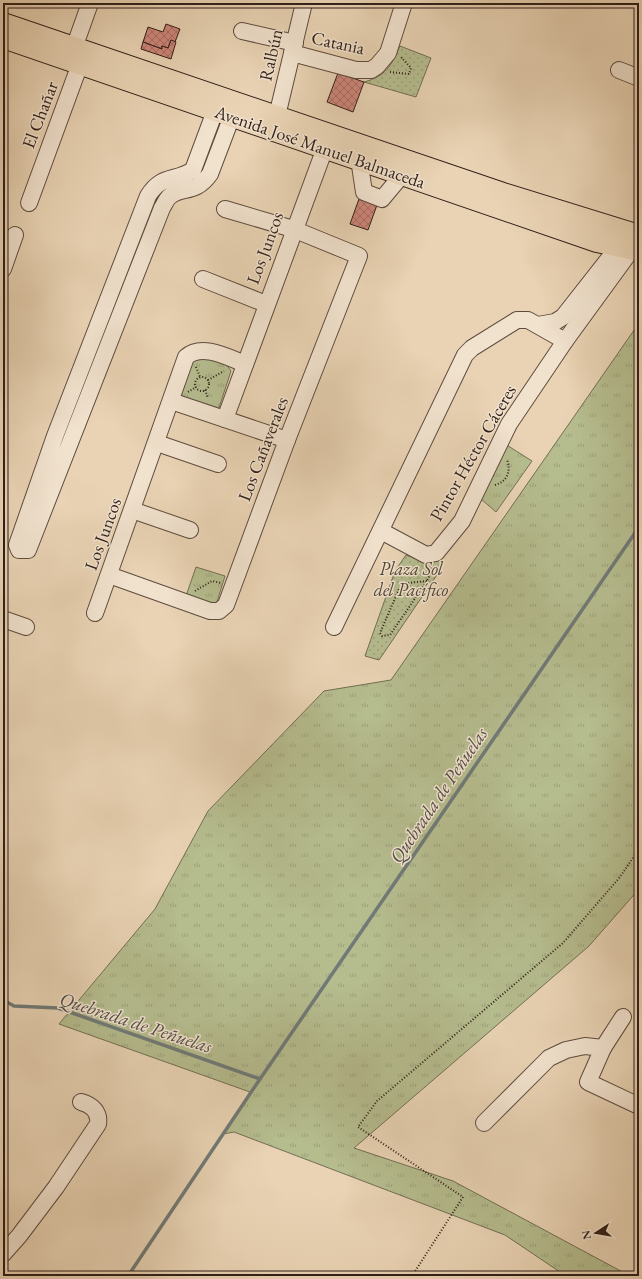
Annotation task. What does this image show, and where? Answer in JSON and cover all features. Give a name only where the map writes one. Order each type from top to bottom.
[{"type":"main road","name":"Avenida José Manuel Balmaceda","points":[[3,23],[77,56],[224,113],[597,242],[632,246]]},
{"type":"main road","name":"Avenida José Manuel Balmaceda","points":[[3,38],[51,55],[77,56],[277,116],[540,206],[632,246]]},
{"type":"street","name":"El Chañar","points":[[28,203],[77,56],[90,3]]},
{"type":"street","name":"Ralbún","points":[[277,116],[304,3]]},
{"type":"street","name":"Catania","points":[[242,31],[356,70],[373,68],[384,59],[390,49],[404,3]]},
{"type":"street","points":[[619,70],[639,78]]},
{"type":"street","points":[[224,113],[193,170],[187,174],[160,182],[154,187],[148,196],[91,344],[62,440],[28,550],[19,550],[17,545],[62,440],[106,350],[162,208],[169,197],[175,193],[196,188],[204,182],[210,174],[224,113]]},
{"type":"street","name":"Los Juncos","points":[[225,419],[293,229],[325,148]]},
{"type":"street","points":[[359,159],[364,192],[382,199],[402,174]]},
{"type":"street","points":[[225,209],[293,229]]},
{"type":"street","name":"Los Cañaverales","points":[[109,576],[210,611],[219,611],[226,605],[286,440],[359,256],[293,229]]},
{"type":"street","points":[[3,269],[15,235]]},
{"type":"street","points":[[131,240],[146,247]]},
{"type":"street","points":[[538,325],[555,322],[563,318],[632,246]]},
{"type":"street","name":"Pintor Héctor Cáceres","points":[[433,554],[436,553],[462,521],[509,424],[632,246]]},
{"type":"street","points":[[203,279],[266,304]]},
{"type":"street","points":[[334,627],[465,355],[472,348],[517,320],[528,320],[565,341]]},
{"type":"street","points":[[91,344],[106,350]]},
{"type":"street","name":"Los Juncos","points":[[95,613],[157,443],[186,357],[192,352],[210,351],[245,364]]},
{"type":"street","points":[[171,400],[286,440]]},
{"type":"street","points":[[157,443],[218,464]]},
{"type":"street","points":[[132,510],[190,530]]},
{"type":"street","points":[[381,531],[426,555],[433,554]]},
{"type":"street","points":[[3,619],[26,627]]},
{"type":"street","points":[[623,1017],[603,1048],[588,1082],[639,1106]]},
{"type":"street","points":[[484,1124],[549,1058],[566,1050],[585,1046],[603,1048]]},
{"type":"street","points":[[3,1254],[19,1236],[96,1129],[99,1120],[96,1111],[89,1105],[81,1102]]},
{"type":"path","points":[[373,68],[402,75],[409,74],[411,68],[409,64],[390,49]]},
{"type":"path","points":[[205,377],[208,380],[209,385],[207,389],[203,391],[197,388],[195,384],[198,378],[205,377]]},
{"type":"path","points":[[427,581],[408,583],[399,590],[380,633],[382,636],[390,635],[427,581],[433,568],[433,554]]},
{"type":"path","points":[[189,603],[196,589],[212,581],[233,587]]},
{"type":"path","points":[[412,1276],[463,1197],[358,1127],[377,1101],[563,943],[620,876],[639,849]]},
{"type":"green space","points":[[400,46],[431,58],[416,97],[364,82],[378,77],[387,69]]},
{"type":"green space","name":"Quebrada de Peñuelas","points":[[639,323],[639,889],[589,946],[354,1148],[453,1181],[630,1276],[566,1276],[505,1235],[234,1132],[223,1134],[250,1092],[59,1024],[155,909],[208,811],[324,691],[391,680]]},
{"type":"green space","points":[[196,356],[226,364],[231,371],[218,411],[179,400],[190,359]]},
{"type":"green space","points":[[505,444],[532,461],[496,512],[481,499]]},
{"type":"green space","name":"Plaza Sol del Pacífico","points":[[406,555],[425,562],[440,559],[441,569],[379,660],[365,656],[395,571]]},
{"type":"green space","points":[[196,567],[225,576],[217,602],[210,604],[186,596]]},
{"type":"building","points":[[166,24],[180,29],[175,42],[171,40],[168,48],[162,46],[162,49],[143,42],[148,27],[163,32]]},
{"type":"building","points":[[171,40],[176,42],[171,59],[141,49],[143,42],[162,49],[162,46],[168,48]]},
{"type":"building","points":[[338,73],[364,82],[353,112],[327,102]]},
{"type":"building","points":[[364,185],[382,191],[368,230],[350,224]]},
{"type":"waterway","name":"Quebrada de Peñuelas","points":[[3,1000],[14,1006],[58,1008],[260,1079],[639,527]]},
{"type":"waterway","name":"Quebrada de Peñuelas","points":[[128,1276],[260,1079]]}]
